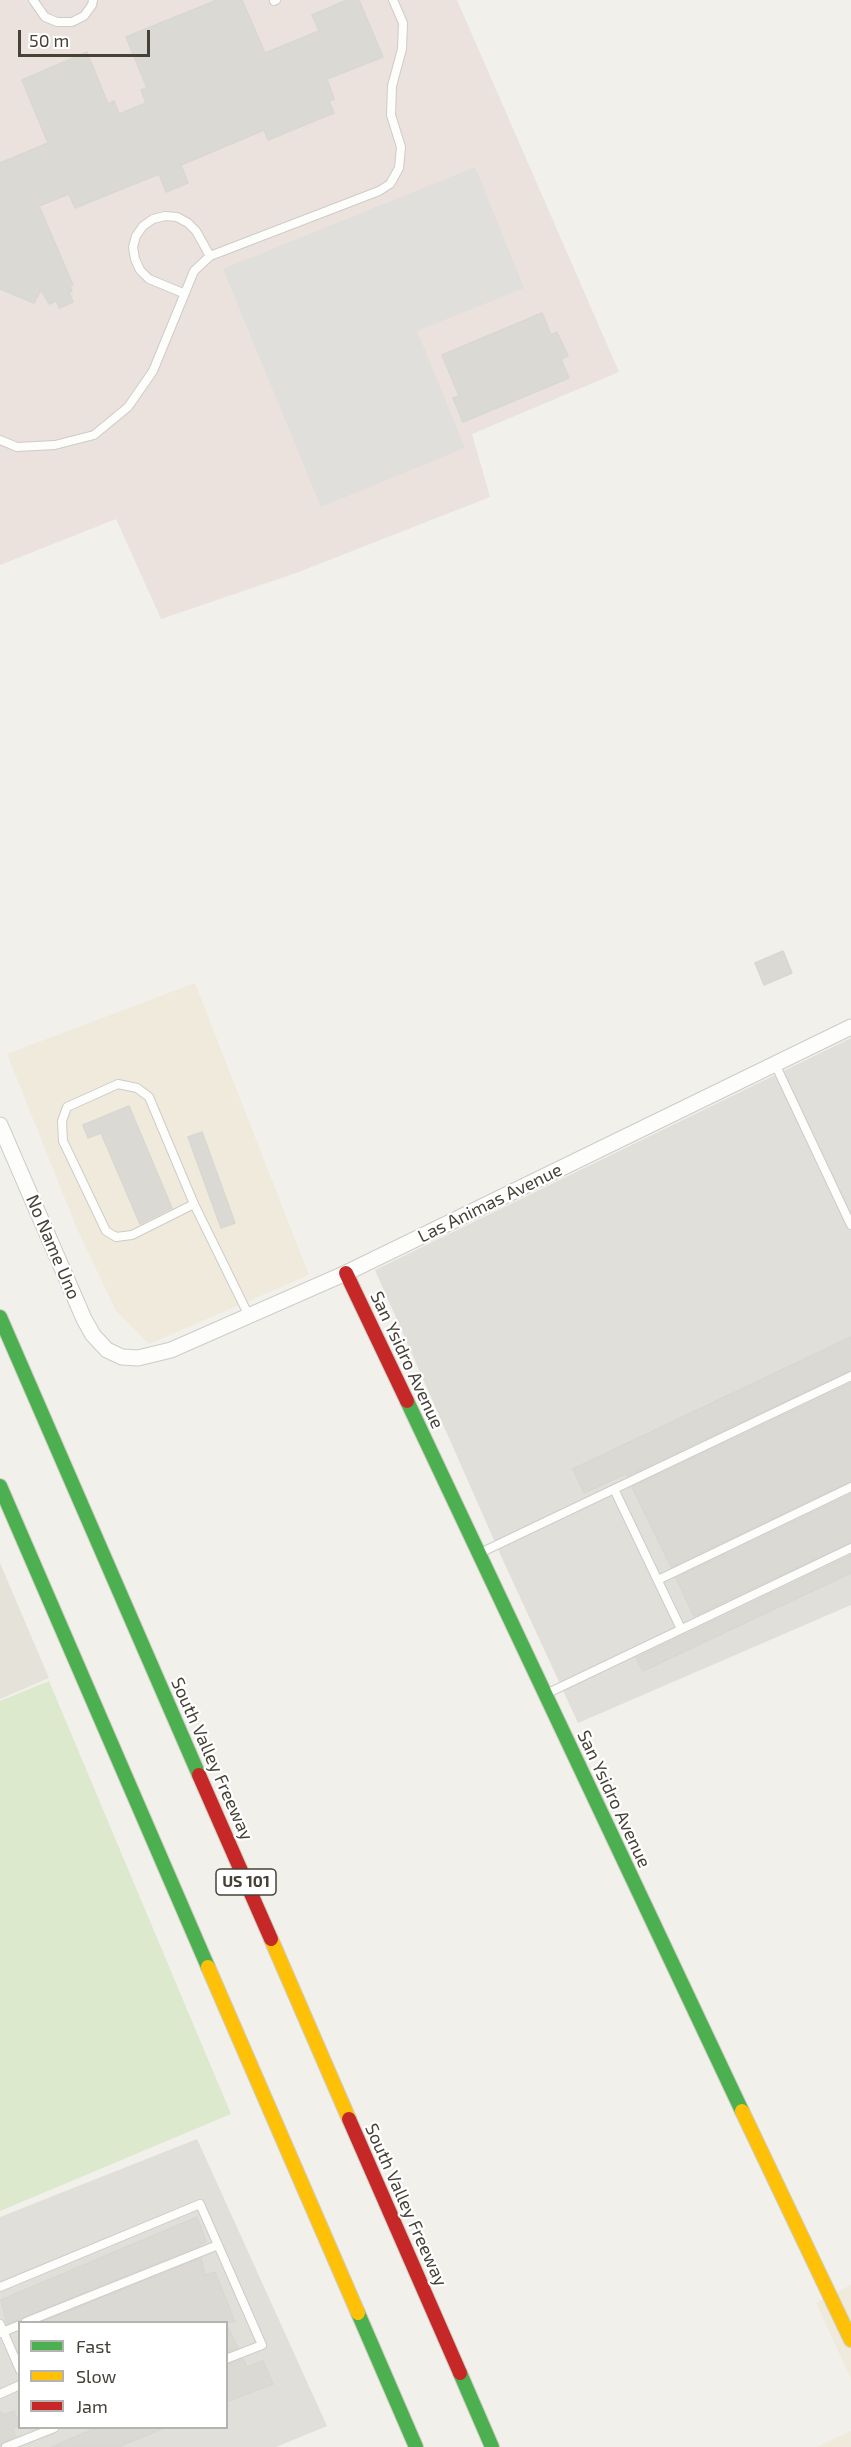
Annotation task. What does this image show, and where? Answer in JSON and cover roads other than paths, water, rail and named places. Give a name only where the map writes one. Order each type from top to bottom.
[{"type":"main road","name":"San Ysidro Avenue","points":[[346,1274],[851,2340]]},
{"type":"main road","name":"South Valley Freeway","points":[[0,1317],[492,2447]]},
{"type":"main road","points":[[0,1486],[416,2447]]},
{"type":"street","name":"Las Animas Avenue","points":[[122,1357],[138,1358],[171,1350],[346,1274],[851,1027]]},
{"type":"street","name":"No Name Uno","points":[[0,1125],[84,1319],[93,1335],[107,1350],[122,1357]]},
{"type":"lane","points":[[33,0],[45,16],[57,22],[72,22],[84,16],[93,0]]},
{"type":"lane","points":[[0,440],[17,447],[55,446],[94,435],[128,407],[153,371],[183,293],[194,271],[210,256],[390,184],[399,168],[401,147],[391,116],[392,86],[402,50],[403,23],[393,0]]},
{"type":"lane","points":[[183,293],[149,279],[140,270],[133,248],[136,236],[143,226],[153,219],[165,216],[177,217],[196,231],[210,256]]},
{"type":"lane","points":[[775,1064],[851,1225]]},
{"type":"lane","points":[[194,1204],[132,1235],[116,1237],[106,1232],[63,1141],[62,1121],[67,1107],[118,1084],[137,1088],[149,1097],[194,1204],[249,1316]]},
{"type":"lane","points":[[479,1554],[851,1376]]},
{"type":"lane","points":[[658,1580],[851,1487]]},
{"type":"lane","points":[[614,1489],[681,1629]]},
{"type":"lane","points":[[545,1694],[851,1548]]},
{"type":"lane","points":[[0,2287],[200,2204],[262,2345],[228,2358]]},
{"type":"lane","points":[[28,2321],[218,2245]]},
{"type":"lane","points":[[18,2326],[1,2330],[18,2366]]},
{"type":"lane","points":[[0,2394],[18,2386]]},
{"type":"lane","points":[[6,2447],[44,2429]]}]
